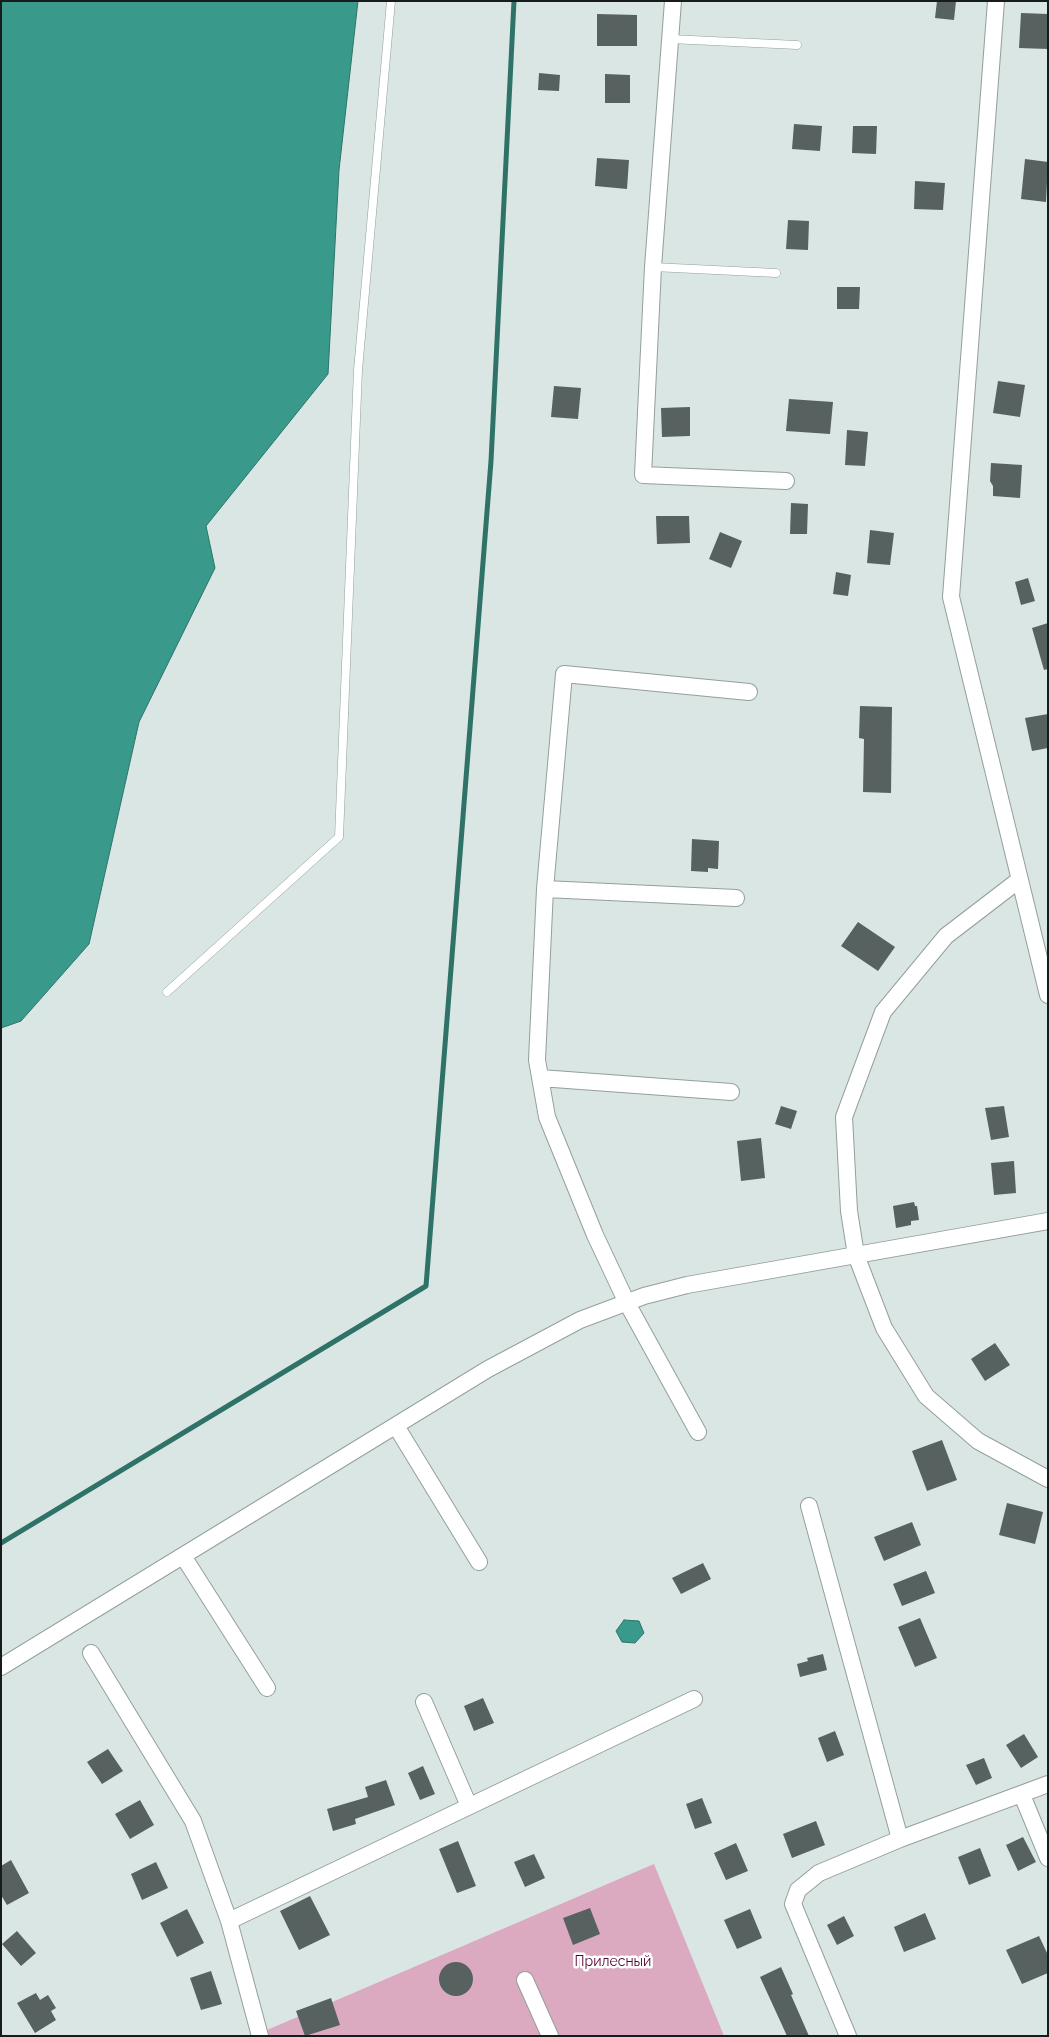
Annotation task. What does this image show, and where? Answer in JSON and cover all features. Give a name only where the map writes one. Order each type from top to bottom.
[{"type":"street","points":[[672,1],[653,267],[643,475],[786,481]]},
{"type":"street","points":[[996,1],[951,598],[1048,995]]},
{"type":"street","points":[[698,1432],[627,1303],[595,1236],[547,1117],[537,1060],[545,889],[564,674],[749,692]]},
{"type":"street","points":[[1019,880],[946,936],[883,1012],[844,1117],[849,1211],[856,1255],[884,1328],[926,1396],[978,1441],[1048,1479]]},
{"type":"street","points":[[545,889],[736,898]]},
{"type":"street","points":[[540,1078],[731,1092]]},
{"type":"street","points":[[1,1667],[488,1370],[580,1320],[627,1303],[687,1285],[1048,1221]]},
{"type":"street","points":[[396,1426],[479,1562]]},
{"type":"street","points":[[809,1506],[900,1839]]},
{"type":"street","points":[[183,1556],[267,1688]]},
{"type":"street","points":[[91,1653],[193,1821],[229,1920],[260,2036]]},
{"type":"street","points":[[229,1920],[694,1699]]},
{"type":"street","points":[[424,1702],[469,1806]]},
{"type":"street","points":[[848,2036],[792,1904],[798,1890],[819,1873],[900,1839],[1048,1784]]},
{"type":"street","points":[[1022,1795],[1048,1858]]},
{"type":"street","points":[[525,1980],[550,2036]]},
{"type":"lane","points":[[167,992],[339,838],[358,370],[391,1]]},
{"type":"lane","points":[[670,39],[797,45]]},
{"type":"lane","points":[[653,267],[776,273]]},
{"type":"green space","name":"Прилесный","points":[[654,1864],[724,2036],[253,2036]]},
{"type":"shaded area","points":[[1,1],[358,1],[339,170],[328,374],[206,526],[215,568],[139,722],[89,944],[21,1021],[1,1028]]},
{"type":"shaded area","points":[[624,1620],[639,1621],[644,1633],[635,1643],[622,1642],[616,1631]]},
{"type":"building","points":[[937,1],[956,1],[954,20],[935,18]]},
{"type":"building","points":[[1021,13],[1048,14],[1048,49],[1019,48]]},
{"type":"building","points":[[597,14],[637,15],[637,46],[597,46]]},
{"type":"building","points":[[539,73],[560,75],[559,91],[538,90]]},
{"type":"building","points":[[605,74],[630,75],[630,103],[605,103]]},
{"type":"building","points":[[794,124],[822,126],[820,151],[792,149]]},
{"type":"building","points":[[853,126],[877,126],[876,154],[852,153]]},
{"type":"building","points":[[597,158],[629,160],[627,189],[595,186]]},
{"type":"building","points":[[1025,159],[1048,162],[1046,202],[1021,199]]},
{"type":"building","points":[[915,181],[945,183],[943,210],[914,209]]},
{"type":"building","points":[[788,220],[809,221],[808,250],[786,249]]},
{"type":"building","points":[[837,287],[860,287],[859,309],[837,309]]},
{"type":"building","points":[[998,381],[1025,385],[1020,417],[993,413]]},
{"type":"building","points":[[554,386],[581,388],[578,419],[551,417]]},
{"type":"building","points":[[789,399],[833,402],[830,434],[786,431]]},
{"type":"building","points":[[690,407],[690,436],[662,437],[661,408]]},
{"type":"building","points":[[847,430],[868,432],[865,466],[845,465]]},
{"type":"building","points":[[991,463],[1022,465],[1020,498],[993,496],[993,486],[990,481]]},
{"type":"building","points":[[791,503],[808,504],[807,534],[790,534]]},
{"type":"building","points":[[656,516],[689,516],[690,543],[657,544]]},
{"type":"building","points":[[870,530],[894,533],[890,565],[867,563]]},
{"type":"building","points":[[720,532],[742,541],[731,568],[709,559]]},
{"type":"building","points":[[836,572],[851,575],[848,596],[833,594]]},
{"type":"building","points":[[1028,578],[1035,601],[1021,605],[1015,582]]},
{"type":"building","points":[[1048,623],[1048,669],[1044,670],[1032,628]]},
{"type":"building","points":[[860,706],[892,707],[891,793],[863,792],[864,739],[859,738]]},
{"type":"building","points":[[1048,714],[1048,748],[1032,751],[1025,718]]},
{"type":"building","points":[[692,839],[719,841],[718,869],[708,868],[708,872],[691,871]]},
{"type":"building","points":[[858,922],[895,947],[878,971],[841,946]]},
{"type":"building","points":[[781,1106],[797,1111],[791,1129],[775,1124]]},
{"type":"building","points":[[1004,1106],[1009,1137],[991,1140],[985,1108]]},
{"type":"building","points":[[761,1138],[765,1178],[741,1181],[737,1141]]},
{"type":"building","points":[[1014,1161],[1016,1193],[994,1195],[991,1163]]},
{"type":"building","points":[[914,1202],[915,1206],[917,1206],[919,1220],[911,1221],[911,1225],[896,1228],[893,1206]]},
{"type":"building","points":[[995,1343],[1010,1365],[985,1381],[971,1359]]},
{"type":"building","points":[[942,1440],[957,1480],[927,1491],[912,1451]]},
{"type":"building","points":[[1007,1503],[1043,1512],[1035,1544],[999,1535]]},
{"type":"building","points":[[912,1522],[921,1545],[884,1561],[874,1537]]},
{"type":"building","points":[[703,1563],[711,1579],[681,1594],[672,1578]]},
{"type":"building","points":[[926,1571],[935,1593],[902,1606],[893,1584]]},
{"type":"building","points":[[920,1618],[937,1658],[915,1667],[898,1627]]},
{"type":"building","points":[[823,1654],[827,1670],[800,1677],[797,1664],[808,1661],[807,1658]]},
{"type":"building","points":[[483,1698],[494,1723],[474,1731],[464,1706]]},
{"type":"building","points":[[835,1731],[844,1755],[827,1762],[818,1738]]},
{"type":"building","points":[[1024,1734],[1038,1757],[1021,1768],[1006,1745]]},
{"type":"building","points":[[108,1749],[123,1771],[102,1784],[87,1762]]},
{"type":"building","points":[[984,1758],[992,1778],[976,1785],[966,1765]]},
{"type":"building","points":[[423,1766],[435,1794],[420,1800],[408,1773]]},
{"type":"building","points":[[386,1780],[395,1805],[355,1819],[356,1824],[333,1831],[327,1809],[368,1797],[365,1787]]},
{"type":"building","points":[[702,1798],[712,1823],[695,1829],[686,1804]]},
{"type":"building","points":[[140,1800],[154,1825],[130,1839],[115,1814]]},
{"type":"building","points":[[816,1821],[825,1845],[792,1858],[783,1834]]},
{"type":"building","points":[[1023,1837],[1036,1862],[1018,1871],[1006,1845]]},
{"type":"building","points":[[458,1841],[476,1886],[457,1893],[439,1849]]},
{"type":"building","points":[[736,1843],[748,1871],[726,1880],[714,1853]]},
{"type":"building","points":[[980,1848],[991,1876],[969,1885],[958,1857]]},
{"type":"building","points":[[534,1854],[545,1878],[525,1887],[514,1862]]},
{"type":"building","points":[[11,1860],[29,1893],[7,1905],[1,1895],[1,1866]]},
{"type":"building","points":[[156,1862],[168,1888],[142,1900],[131,1874]]},
{"type":"building","points":[[310,1896],[330,1935],[299,1950],[280,1911]]},
{"type":"building","points":[[590,1908],[600,1934],[573,1945],[563,1918]]},
{"type":"building","points":[[187,1909],[204,1943],[177,1957],[160,1923]]},
{"type":"building","points":[[750,1909],[762,1938],[737,1949],[724,1920]]},
{"type":"building","points":[[925,1913],[936,1939],[904,1952],[894,1927]]},
{"type":"building","points":[[844,1916],[854,1936],[837,1945],[827,1925]]},
{"type":"building","points":[[17,1931],[36,1953],[21,1966],[2,1944]]},
{"type":"building","points":[[1039,1936],[1048,1955],[1048,1973],[1022,1984],[1006,1950]]},
{"type":"building","points":[[456,1962],[468,1967],[473,1979],[468,1991],[456,1996],[444,1991],[439,1979],[444,1967]]},
{"type":"building","points":[[781,1967],[809,2036],[787,2036],[760,1977]]},
{"type":"building","points":[[211,1971],[222,2004],[201,2010],[190,1978]]},
{"type":"building","points":[[36,1993],[40,2000],[48,1995],[56,2008],[51,2011],[56,2020],[35,2033],[17,2003]]},
{"type":"building","points":[[331,1998],[340,2025],[305,2036],[296,2011]]},
{"type":"waterway","points":[[1,1543],[426,1286],[491,461],[514,1]]}]
